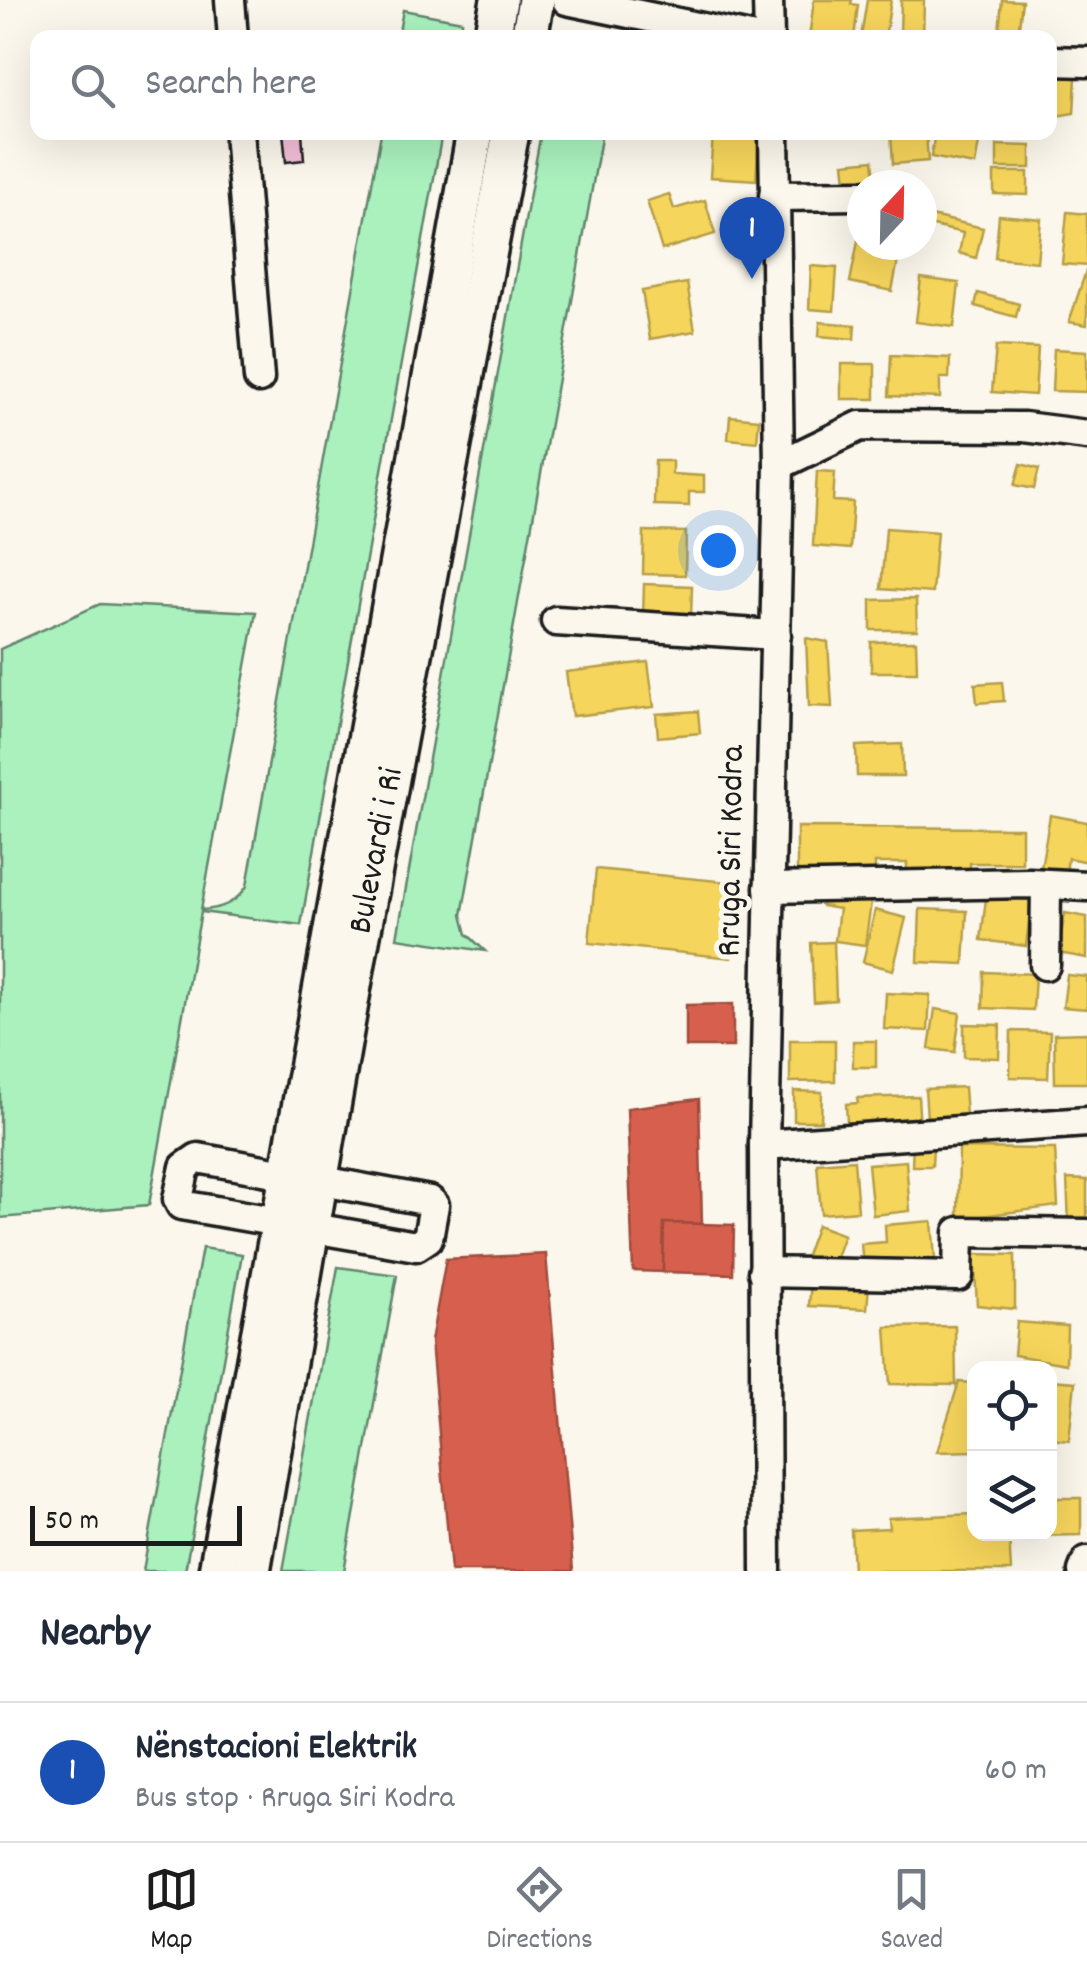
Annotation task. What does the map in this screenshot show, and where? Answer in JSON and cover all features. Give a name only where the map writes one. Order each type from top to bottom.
[{"type":"main road","points":[[493,30],[499,0]]},
{"type":"main road","points":[[530,30],[536,0]]},
{"type":"main road","name":"Bulevardi i Ri","points":[[217,1571],[305,1178],[474,140]]},
{"type":"main road","name":"Bulevardi i Ri","points":[[305,1178],[363,931],[510,140]]},
{"type":"main road","name":"Bulevardi i Ri","points":[[252,1571],[296,1226]]},
{"type":"street","points":[[230,0],[232,30]]},
{"type":"street","points":[[567,0],[712,30]]},
{"type":"street","points":[[768,0],[769,30]]},
{"type":"street","points":[[1057,61],[1087,62]]},
{"type":"street","points":[[240,140],[258,378]]},
{"type":"street","name":"Rruga Siri Kodra","points":[[766,1571],[764,1145],[779,466],[774,140]]},
{"type":"street","points":[[774,196],[847,195]]},
{"type":"street","points":[[779,466],[860,426],[1024,427],[1087,435]]},
{"type":"street","points":[[556,620],[776,634]]},
{"type":"street","points":[[769,888],[1029,883],[1087,886]]},
{"type":"street","points":[[1045,965],[1046,886]]},
{"type":"street","points":[[764,1145],[1087,1122]]},
{"type":"street","points":[[198,1158],[305,1178],[430,1201],[434,1206],[428,1238],[416,1246],[181,1206],[178,1199],[186,1168],[198,1158]]},
{"type":"street","points":[[763,1272],[958,1276],[959,1232],[1087,1234]]},
{"type":"street","points":[[1083,1571],[1087,1560]]},
{"type":"green space","points":[[403,10],[462,21],[460,30],[399,30]]},
{"type":"green space","points":[[380,140],[441,140],[301,925],[201,912],[149,1205],[0,1218],[0,649],[100,604],[256,612],[201,910],[233,901],[247,886]]},
{"type":"green space","points":[[540,140],[601,140],[462,915],[467,934],[485,951],[397,938]]},
{"type":"green space","points":[[202,1248],[242,1254],[185,1571],[143,1571]]},
{"type":"green space","points":[[338,1267],[397,1275],[344,1571],[283,1571]]},
{"type":"building: Homes","points":[[814,0],[852,0],[851,4],[858,5],[855,30],[810,30]]},
{"type":"building: Homes","points":[[867,0],[891,0],[886,30],[862,30]]},
{"type":"building: Homes","points":[[901,0],[924,0],[923,30],[900,30]]},
{"type":"building: Homes","points":[[1002,0],[1022,1],[1019,30],[999,30]]},
{"type":"building: Homes","points":[[1057,77],[1076,77],[1074,113],[1057,116]]},
{"type":"building: Homes","points":[[713,140],[759,140],[756,180],[710,177]]},
{"type":"building: Homes","points":[[892,140],[927,140],[928,161],[893,164]]},
{"type":"building: Homes","points":[[934,140],[980,140],[975,165],[931,157]]},
{"type":"building: Homes","points":[[997,145],[1031,146],[1031,168],[997,168]]},
{"type":"building: Homes","points":[[873,160],[874,170],[847,170],[846,181],[844,163]]},
{"type":"building: Homes","points":[[994,172],[1028,172],[1028,195],[994,194]]},
{"type":"building: Homes","points":[[669,194],[674,209],[705,200],[715,234],[662,250],[647,201]]},
{"type":"building: Homes","points":[[1067,212],[1087,214],[1087,266],[1062,264]]},
{"type":"building: Homes","points":[[999,215],[1041,219],[1037,262],[995,258]]},
{"type":"building: Homes","points":[[937,217],[983,228],[976,258],[959,253],[963,233],[937,227]]},
{"type":"building: Homes","points":[[854,260],[898,260],[892,291],[850,282]]},
{"type":"building: Homes","points":[[811,266],[837,268],[834,311],[809,309]]},
{"type":"building: Homes","points":[[1087,271],[1087,325],[1069,322]]},
{"type":"building: Homes","points":[[921,278],[959,283],[954,327],[916,322]]},
{"type":"building: Homes","points":[[687,283],[695,331],[650,339],[642,291]]},
{"type":"building: Homes","points":[[978,293],[1019,304],[1016,317],[975,306]]},
{"type":"building: Homes","points":[[820,322],[855,325],[854,339],[819,336]]},
{"type":"building: Homes","points":[[996,346],[1038,348],[1035,395],[992,392]]},
{"type":"building: Homes","points":[[1054,349],[1087,351],[1087,392],[1052,391]]},
{"type":"building: Homes","points":[[891,355],[950,358],[949,378],[940,378],[940,398],[889,396]]},
{"type":"building: Homes","points":[[841,364],[875,364],[875,399],[841,399]]},
{"type":"building: Homes","points":[[730,416],[759,419],[757,442],[728,439]]},
{"type":"building: Homes","points":[[655,461],[672,461],[672,474],[704,476],[704,492],[689,492],[689,506],[654,505]]},
{"type":"building: Homes","points":[[1021,464],[1039,469],[1034,489],[1015,485]]},
{"type":"building: Homes","points":[[817,471],[835,472],[833,501],[853,502],[850,549],[813,546]]},
{"type":"building: Homes","points":[[886,528],[937,532],[932,593],[881,589]]},
{"type":"building: Homes","points":[[644,531],[686,532],[685,575],[643,574]]},
{"type":"building: Homes","points":[[644,584],[692,586],[691,618],[643,617]]},
{"type":"building: Homes","points":[[916,599],[917,630],[871,630],[871,600]]},
{"type":"building: Homes","points":[[806,638],[828,642],[832,707],[809,706]]},
{"type":"building: Homes","points":[[916,641],[917,672],[871,672],[871,642]]},
{"type":"building: Homes","points":[[648,662],[654,707],[572,716],[566,672]]},
{"type":"building: Homes","points":[[1002,682],[1004,701],[977,703],[975,684]]},
{"type":"building: Homes","points":[[698,711],[700,733],[658,737],[656,714]]},
{"type":"building: Homes","points":[[902,744],[903,776],[857,776],[856,746]]},
{"type":"building: Homes","points":[[1050,815],[1087,822],[1087,862],[1068,858],[1066,873],[1041,868]]},
{"type":"building: Homes","points":[[797,827],[1022,828],[1022,863],[970,863],[970,879],[907,879],[907,863],[875,863],[875,880],[797,879]]},
{"type":"building: Homes","points":[[596,869],[739,883],[731,958],[589,943]]},
{"type":"building: Homes","points":[[824,889],[872,896],[865,945],[835,941],[839,909],[822,906]]},
{"type":"building: Homes","points":[[987,890],[1032,895],[1026,946],[981,940]]},
{"type":"building: Homes","points":[[920,909],[967,911],[964,964],[918,962]]},
{"type":"building: Homes","points":[[875,910],[906,918],[893,970],[863,962]]},
{"type":"building: Homes","points":[[1065,913],[1087,917],[1087,958],[1058,953]]},
{"type":"building: Homes","points":[[834,942],[836,1000],[814,1002],[811,943]]},
{"type":"building: Homes","points":[[984,972],[1035,974],[1033,1010],[983,1008]]},
{"type":"building: Homes","points":[[1067,975],[1087,977],[1087,1009],[1063,1007]]},
{"type":"building: Homes","points":[[886,993],[930,995],[928,1031],[884,1029]]},
{"type":"building: Homes","points":[[935,1009],[960,1013],[955,1052],[929,1049]]},
{"type":"building: Homes","points":[[964,1024],[1000,1025],[999,1058],[964,1057]]},
{"type":"building: Homes","points":[[1011,1031],[1050,1032],[1048,1078],[1010,1077]]},
{"type":"building: Homes","points":[[1087,1033],[1087,1083],[1055,1083],[1054,1034]]},
{"type":"building: Homes","points":[[790,1040],[835,1040],[835,1081],[790,1082]]},
{"type":"building: Homes","points":[[853,1041],[876,1041],[876,1067],[853,1067]]},
{"type":"building: Homes","points":[[964,1087],[967,1130],[928,1133],[925,1089]]},
{"type":"building: Homes","points":[[794,1091],[822,1092],[821,1121],[794,1121]]},
{"type":"building: Homes","points":[[918,1096],[920,1129],[861,1132],[861,1122],[847,1123],[846,1104],[858,1103],[857,1098]]},
{"type":"building: Homes","points":[[913,1145],[933,1145],[932,1166],[912,1166]]},
{"type":"building: Homes","points":[[959,1148],[1055,1149],[1058,1206],[958,1219]]},
{"type":"building: Homes","points":[[854,1160],[858,1211],[821,1214],[817,1163]]},
{"type":"building: Homes","points":[[906,1161],[910,1211],[873,1215],[868,1164]]},
{"type":"building: Homes","points":[[1067,1179],[1087,1180],[1087,1225],[1069,1224]]},
{"type":"building: Homes","points":[[932,1221],[935,1259],[863,1265],[861,1244],[886,1242],[885,1225]]},
{"type":"building: Homes","points":[[817,1225],[844,1235],[832,1268],[805,1258]]},
{"type":"building: Homes","points":[[974,1254],[1015,1255],[1015,1309],[977,1305]]},
{"type":"building: Homes","points":[[811,1281],[869,1285],[867,1309],[809,1306]]},
{"type":"building: Homes","points":[[1017,1322],[1067,1326],[1066,1364],[1014,1355]]},
{"type":"building: Homes","points":[[955,1326],[956,1385],[890,1384],[886,1327]]},
{"type":"building: Homes","points":[[1057,1381],[1075,1382],[1069,1441],[1057,1440]]},
{"type":"building: Homes","points":[[959,1382],[967,1383],[967,1451],[937,1452]]},
{"type":"building: Homes","points":[[1057,1498],[1081,1498],[1081,1535],[1057,1536]]},
{"type":"building: Homes","points":[[967,1514],[967,1541],[1009,1541],[1011,1571],[853,1571],[851,1530],[889,1528],[888,1518]]},
{"type":"building: Shops","points":[[733,1004],[733,1047],[686,1047],[686,1005]]},
{"type":"building: Shops","points":[[699,1099],[702,1224],[664,1223],[663,1272],[633,1271],[627,1108]]},
{"type":"building: Shops","points":[[664,1223],[734,1225],[733,1274],[663,1272]]},
{"type":"building: Shops","points":[[546,1254],[573,1571],[451,1571],[431,1341],[446,1259]]},
{"type":"building: Other","points":[[284,140],[303,140],[304,160],[286,162]]},
{"type":"place","name":"Nënstacioni Elektrik","points":[[752,279]]}]
